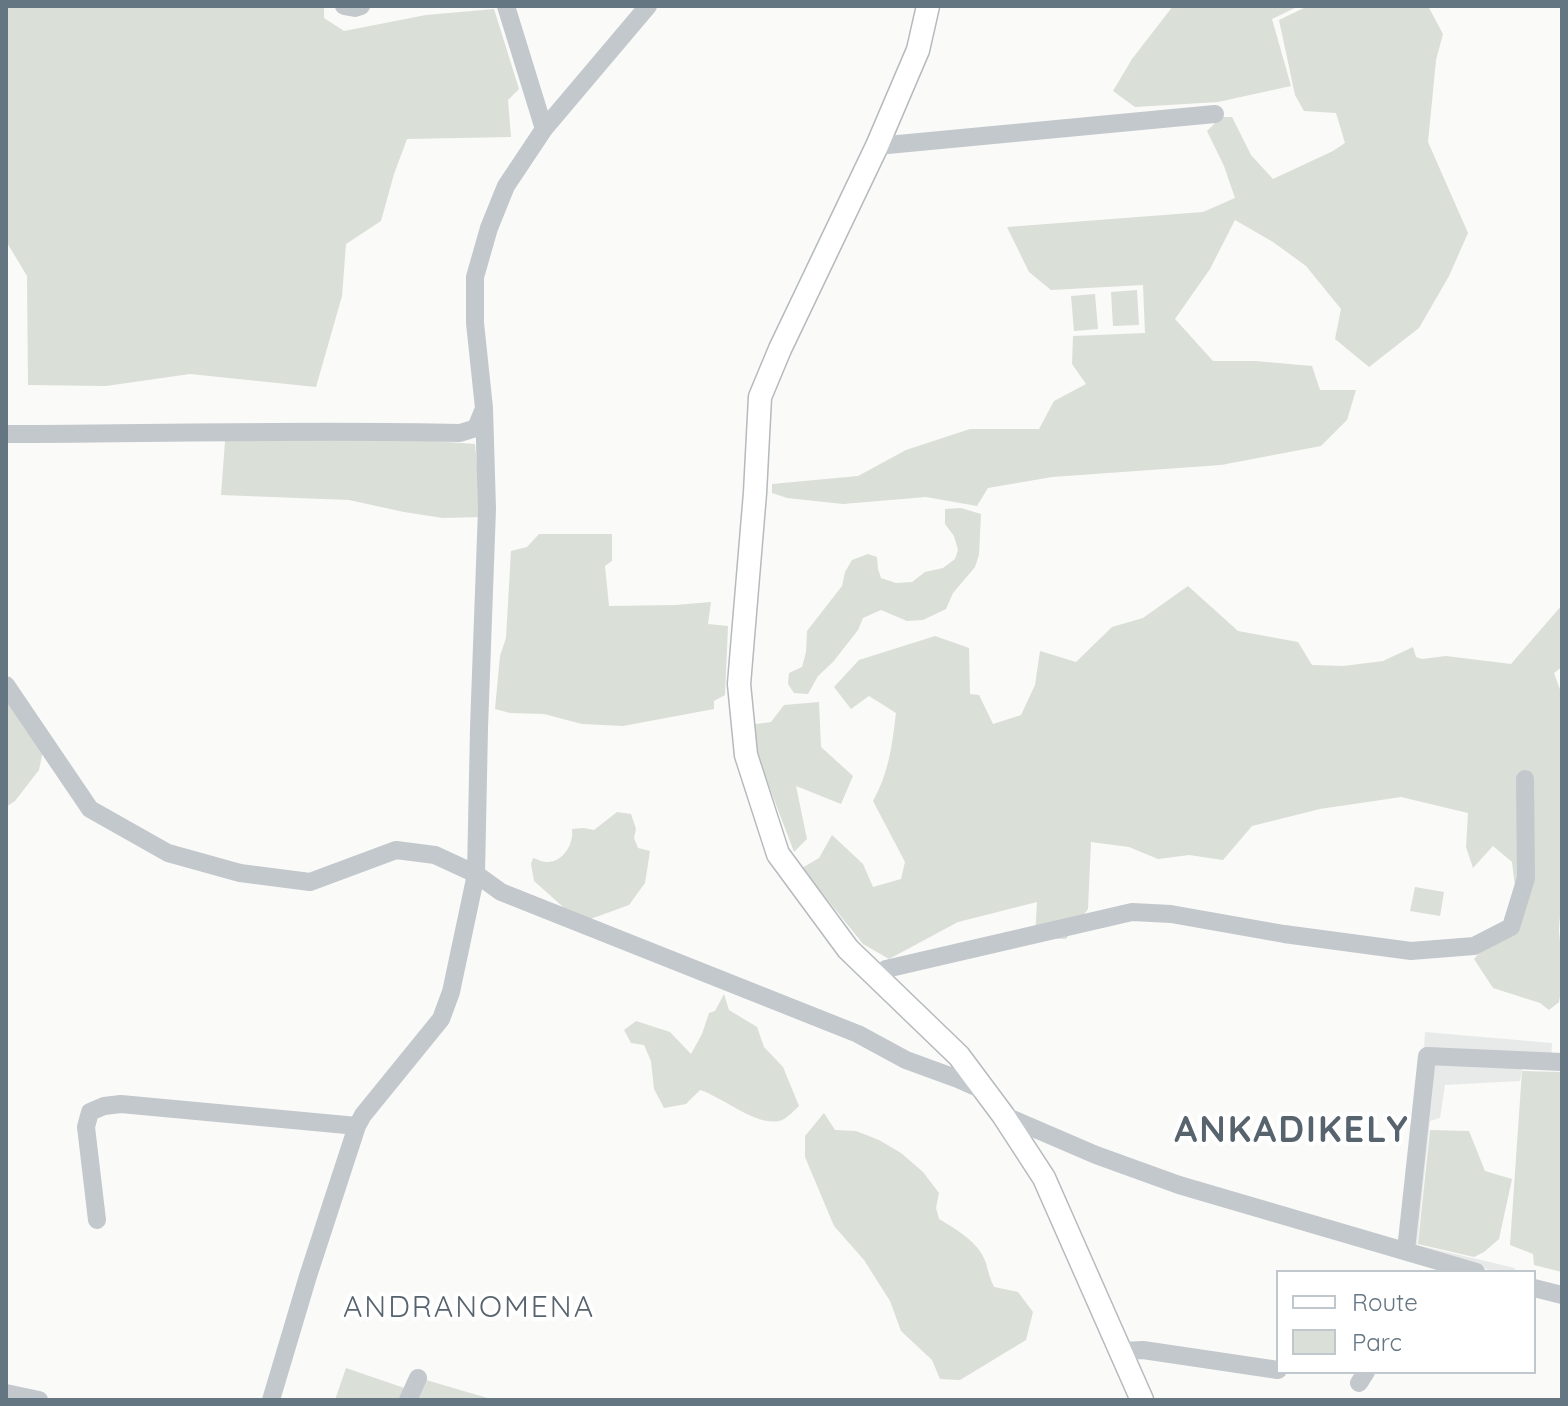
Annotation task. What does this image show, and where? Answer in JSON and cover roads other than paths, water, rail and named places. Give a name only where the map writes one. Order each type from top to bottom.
[{"type":"main road","points":[[928,6],[918,50],[877,146],[760,397],[739,684],[746,755],[778,854],[848,949],[959,1056],[1044,1178],[1142,1400]]},
{"type":"street","points":[[344,6],[361,6]]},
{"type":"street","points":[[506,6],[544,129]]},
{"type":"street","points":[[271,1400],[357,1126],[441,1019],[451,992],[476,874],[487,509],[475,277],[489,228],[506,186],[544,129],[648,6]]},
{"type":"street","points":[[877,146],[1215,114]]},
{"type":"street","points":[[6,434],[265,431],[460,433],[476,428],[484,408]]},
{"type":"street","points":[[6,685],[90,809],[168,853],[240,873],[310,882],[396,850],[435,855],[476,874],[501,892],[858,1034],[906,1060],[985,1091]]},
{"type":"street","points":[[877,977],[886,969],[1132,912],[1171,914],[1284,934],[1411,951],[1474,946],[1511,927],[1526,878],[1525,779]]},
{"type":"street","points":[[1406,1250],[1427,1056],[1562,1062]]},
{"type":"street","points":[[97,1220],[86,1127],[90,1112],[104,1106],[121,1104],[357,1126]]},
{"type":"street","points":[[1003,1115],[1096,1155],[1179,1185],[1470,1270]]},
{"type":"street","points":[[1536,1288],[1562,1295]]},
{"type":"street","points":[[1120,1351],[1143,1350],[1276,1370]]},
{"type":"street","points":[[408,1400],[418,1378]]},
{"type":"district","name":"ANKADIKELY","points":[[1292,1131]]},
{"type":"district","name":"ANDRANOMENA","points":[[469,1308]]}]
